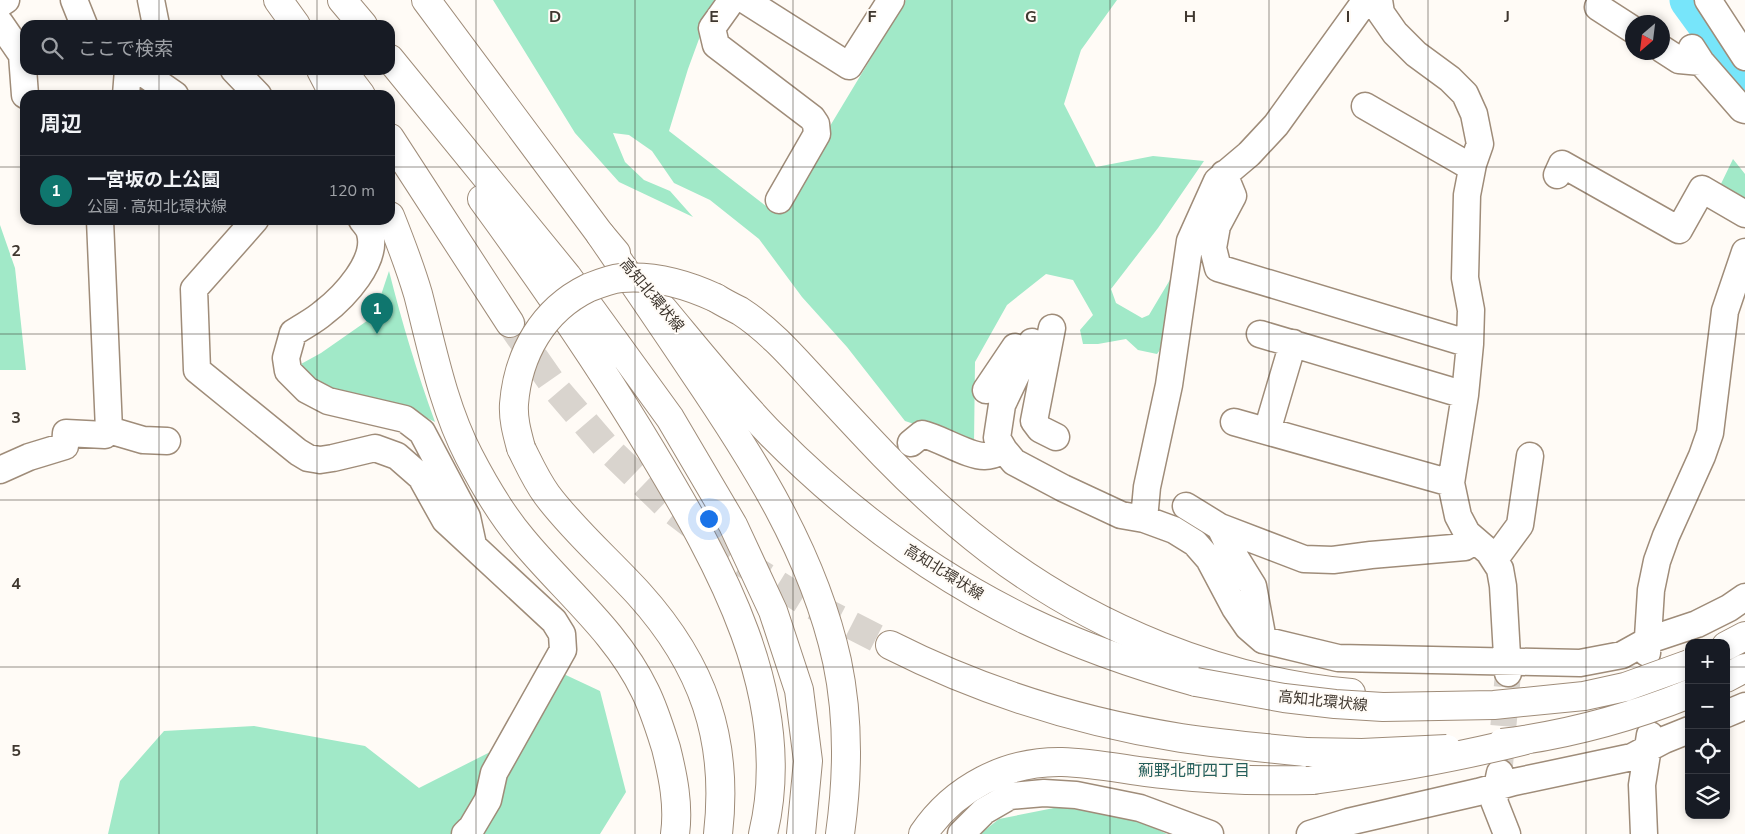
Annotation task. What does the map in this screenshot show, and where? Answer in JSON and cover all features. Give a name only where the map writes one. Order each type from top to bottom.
[{"type":"main road","points":[[278,0],[292,20]]},
{"type":"main road","points":[[289,0],[304,20]]},
{"type":"main road","points":[[338,0],[352,20]]},
{"type":"main road","points":[[342,0],[358,20]]},
{"type":"main road","name":"高知北環状線","points":[[426,0],[600,234],[745,406],[771,434],[824,484],[890,538],[960,584],[1027,620],[1132,663],[1199,671],[1284,698],[1334,704],[1383,707],[1494,705],[1584,696],[1624,686],[1685,665]]},
{"type":"main road","points":[[395,65],[567,276],[670,418],[733,525],[774,611],[799,690],[808,761],[801,834]]},
{"type":"main road","points":[[324,75],[331,90]]},
{"type":"main road","points":[[346,75],[358,90]]},
{"type":"main road","points":[[393,75],[544,284],[620,398],[684,506],[720,574],[744,629],[760,680],[770,728],[770,776],[764,834]]},
{"type":"main road","points":[[395,146],[510,323]]},
{"type":"main road","points":[[393,225],[417,292],[442,386],[464,446],[480,477],[502,513],[522,539],[598,622],[623,655],[645,690],[659,725],[669,760],[675,793],[676,834]]},
{"type":"main road","points":[[600,234],[739,438],[786,522],[808,571],[825,618],[837,661],[844,705],[846,751],[844,801],[840,834]]},
{"type":"main road","points":[[718,834],[721,812],[721,786],[717,744],[710,714],[699,682],[682,650],[663,622],[639,594],[567,520],[546,494],[532,472],[521,448],[515,427],[514,404],[517,382],[523,361],[532,341],[544,322],[558,306],[578,293],[598,284],[619,278],[635,277],[669,281],[692,287],[740,312],[763,328],[780,344],[896,467],[954,521],[990,550],[1060,596],[1096,616],[1160,645],[1199,671]]},
{"type":"main road","points":[[1730,644],[1745,636]]},
{"type":"main road","points":[[890,645],[926,663],[1022,700],[1125,727],[1180,738],[1306,752],[1362,753],[1463,748],[1526,740]]},
{"type":"main road","points":[[1730,676],[1745,668]]},
{"type":"main road","points":[[923,834],[933,819],[952,799],[975,784],[1002,772],[1030,765],[1060,762],[1224,779],[1313,780],[1467,755],[1526,740],[1582,729],[1685,695]]},
{"type":"street","points":[[0,4],[6,0]]},
{"type":"street","points":[[74,0],[82,20]]},
{"type":"street","points":[[151,0],[155,20]]},
{"type":"street","points":[[732,0],[712,28],[716,45],[812,118],[816,124],[817,134],[779,200]]},
{"type":"street","points":[[745,0],[849,66],[880,4]]},
{"type":"street","points":[[1144,520],[1147,487],[1169,385],[1190,241],[1216,181],[1249,154],[1276,125],[1366,0]]},
{"type":"street","points":[[1379,0],[1381,13],[1394,33],[1416,54],[1450,79],[1465,94],[1474,114],[1480,144],[1473,164],[1467,195],[1465,278],[1471,310],[1470,344],[1465,395],[1451,483],[1458,516],[1467,533],[1489,552],[1500,569],[1503,586],[1508,667]]},
{"type":"street","points":[[1708,0],[1745,57]]},
{"type":"street","points":[[1598,7],[1625,25]]},
{"type":"street","points":[[0,23],[20,53]]},
{"type":"street","points":[[1670,54],[1679,60],[1696,55],[1742,109],[1745,110]]},
{"type":"street","points":[[1721,84],[1745,63]]},
{"type":"street","points":[[23,75],[25,90]]},
{"type":"street","points":[[126,90],[128,75]]},
{"type":"street","points":[[146,75],[168,90]]},
{"type":"street","points":[[239,75],[253,90]]},
{"type":"street","points":[[1366,106],[1464,163],[1473,164]]},
{"type":"street","points":[[1557,175],[1562,164],[1679,230],[1702,189],[1745,214]]},
{"type":"street","points":[[1224,174],[1233,196],[1217,226],[1213,248],[1218,268],[1470,344]]},
{"type":"street","points":[[0,470],[29,457],[65,446],[66,433],[105,436],[109,430],[100,225]]},
{"type":"street","points":[[251,225],[194,289],[196,370],[308,458],[320,460],[376,448],[397,456],[421,477],[445,520],[554,621],[562,634],[563,650],[494,773],[488,800],[472,827],[465,834]]},
{"type":"street","points":[[366,225],[370,230],[372,243],[368,261],[359,275],[323,314],[294,333],[286,358],[288,371],[307,390],[328,402],[405,418],[422,432],[467,517],[473,545]]},
{"type":"street","points":[[1648,647],[1651,590],[1657,561],[1666,536],[1702,456],[1710,432],[1725,311],[1745,252]]},
{"type":"street","points":[[1260,334],[1465,395]]},
{"type":"street","points":[[1044,338],[1002,405],[997,438],[1004,450],[1014,462],[1063,488],[1121,515],[1174,530],[1195,543],[1209,560],[1248,628],[1263,640],[1338,658],[1508,667],[1580,663],[1648,647],[1729,608],[1745,597]]},
{"type":"street","points":[[986,390],[1020,339],[1044,338]]},
{"type":"street","points":[[1044,338],[1034,421],[1040,429],[1056,437]]},
{"type":"street","points":[[1267,431],[1293,343]]},
{"type":"street","points":[[1234,422],[1451,483]]},
{"type":"street","points":[[109,430],[143,440],[167,441]]},
{"type":"street","points":[[911,442],[922,434],[984,456],[994,455],[1004,450]]},
{"type":"street","points":[[1495,559],[1520,525],[1530,456]]},
{"type":"street","points":[[1186,506],[1220,527],[1304,559],[1333,560],[1465,547],[1474,540]]},
{"type":"street","points":[[1220,527],[1232,552],[1253,586],[1263,640]]},
{"type":"street","points":[[1730,712],[1745,706]]},
{"type":"street","points":[[1310,834],[1498,780],[1514,782],[1632,757],[1649,741],[1664,740],[1685,732]]},
{"type":"street","points":[[1644,834],[1642,785],[1649,741]]},
{"type":"street","points":[[1498,780],[1494,801],[1507,834]]},
{"type":"street","points":[[961,834],[984,811],[1010,796],[1044,793],[1076,795],[1140,808],[1210,834]]},
{"type":"green space","points":[[493,0],[719,0],[710,9],[688,69],[669,131],[775,213],[786,199],[906,0],[1117,0],[1081,50],[1064,104],[1096,167],[1153,156],[1204,161],[1158,228],[1111,289],[1116,303],[1142,318],[1149,315],[1174,273],[1165,343],[1157,354],[1138,350],[1126,339],[1098,344],[1083,344],[1080,330],[1093,315],[1073,280],[1046,274],[1007,305],[975,362],[974,444],[905,421],[847,347],[802,297],[759,239],[710,200],[674,183],[652,151],[629,135],[613,133],[625,162],[644,180],[670,191],[693,217],[619,182],[575,133]]},
{"type":"green space","points":[[1733,159],[1745,174],[1745,204],[1718,190]]},
{"type":"green space","points":[[0,225],[15,268],[26,370],[0,370]]},
{"type":"green space","points":[[389,271],[410,347],[435,422],[413,411],[344,397],[311,379],[301,364],[321,353],[374,316]]},
{"type":"green space","points":[[553,669],[600,691],[626,792],[600,834],[108,834],[120,781],[164,731],[254,726],[365,746],[419,788],[500,747]]},
{"type":"green space","points":[[1059,807],[1131,817],[1167,834],[980,834],[999,819]]},
{"type":"waterway","points":[[1689,0],[1745,74]]},
{"type":"tunnel","points":[[510,323],[557,390],[607,448],[667,506],[735,558],[806,602],[890,645]]},
{"type":"tunnel","points":[[1500,765],[1508,673]]},
{"type":"place","name":"一宮坂の上公園","points":[[377,334]]},
{"type":"district","name":"薊野北町四丁目","points":[[1194,770]]}]
